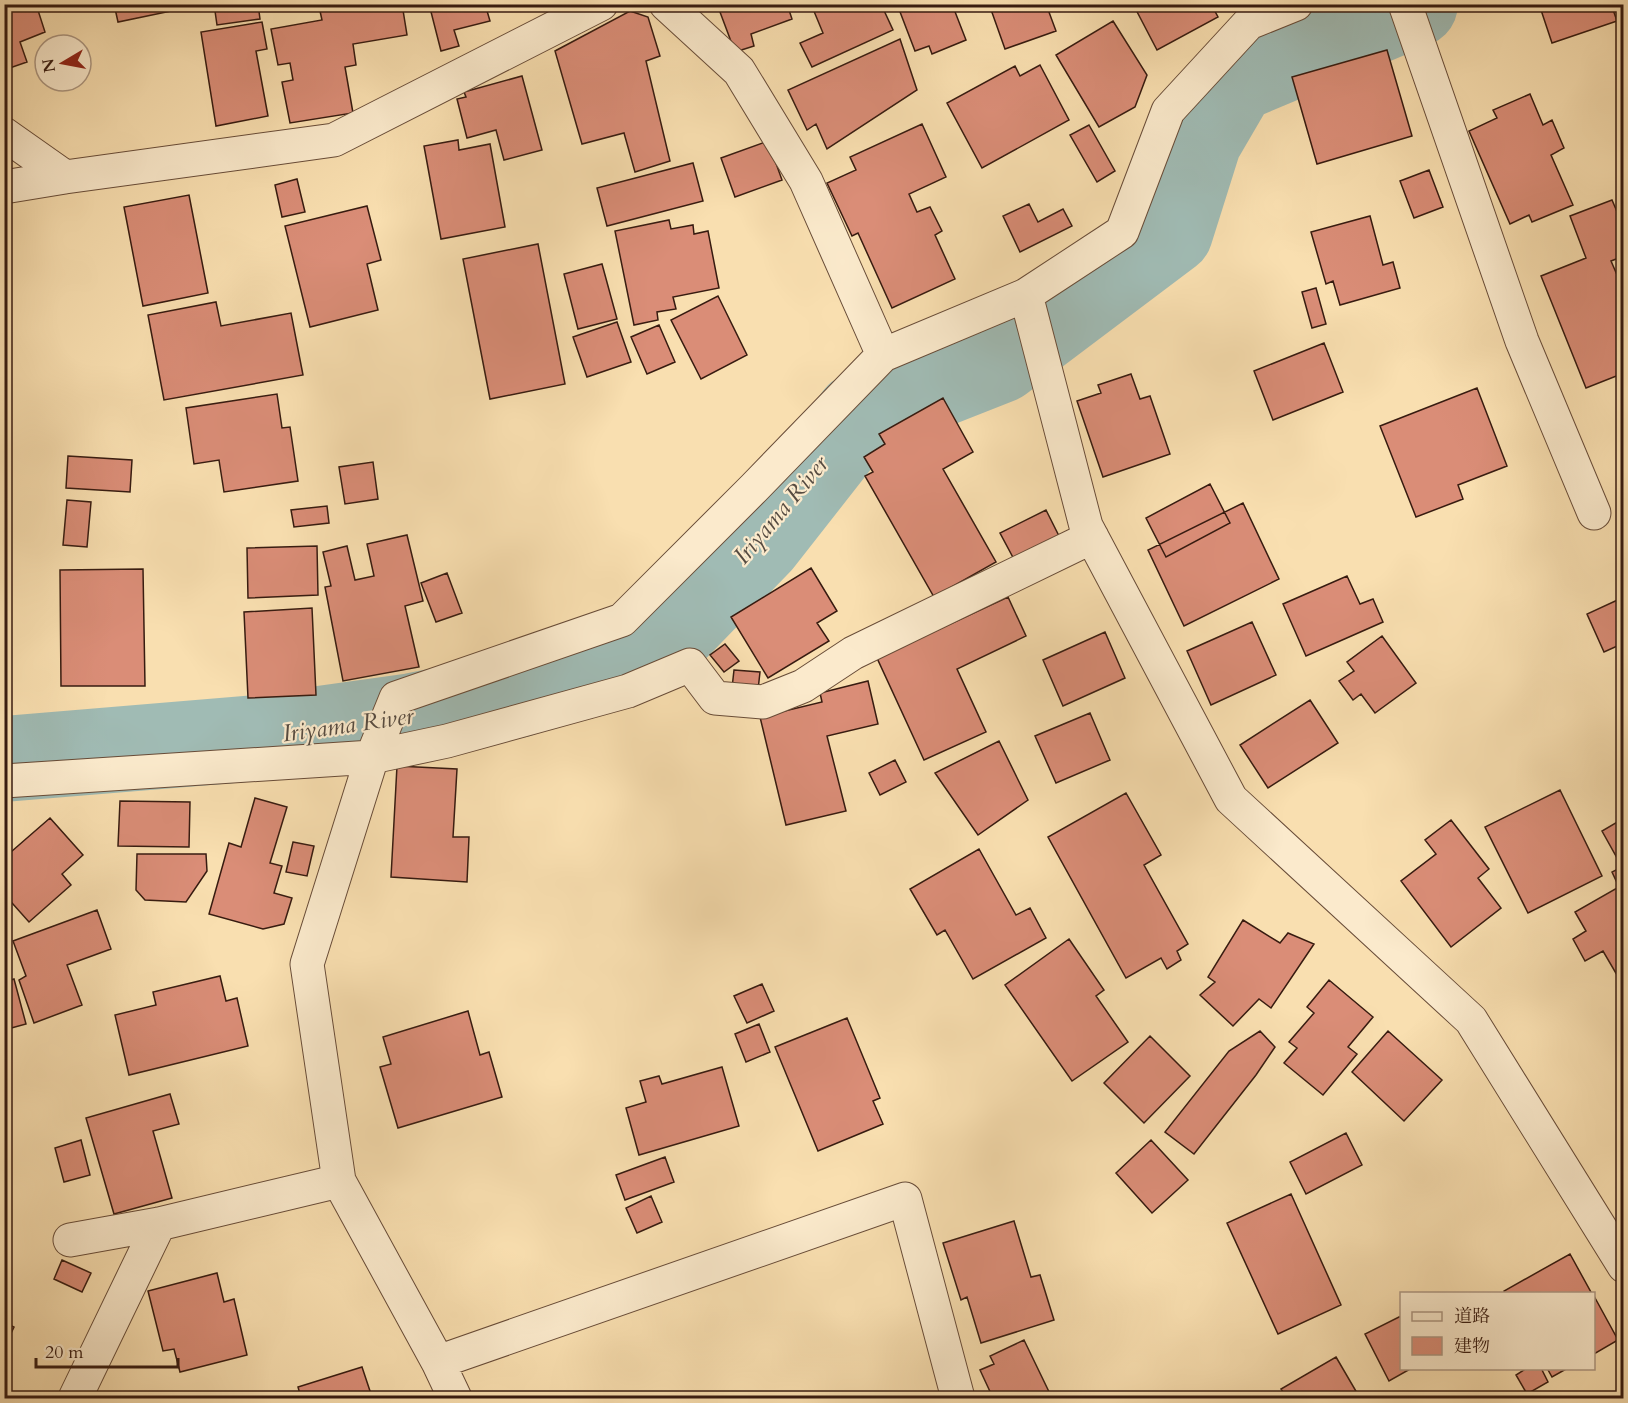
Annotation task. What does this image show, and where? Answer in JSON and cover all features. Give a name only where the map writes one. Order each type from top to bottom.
[{"type":"street","points":[[4,187],[334,140],[602,4]]},
{"type":"street","points":[[666,4],[739,71],[806,181],[883,355]]},
{"type":"street","points":[[455,1398],[438,1362],[339,1181],[307,964],[372,757],[396,698],[622,620],[883,355],[1027,299],[1122,232],[1168,111],[1249,23],[1296,4]]},
{"type":"street","points":[[1409,16],[1522,341],[1594,513]]},
{"type":"street","points":[[4,134],[64,177]]},
{"type":"street","points":[[1027,299],[1086,525],[1231,799],[1471,1020],[1623,1266]]},
{"type":"street","points":[[4,781],[372,757],[447,741],[628,691],[690,665],[715,698],[763,702],[803,686],[852,653],[1092,537]]},
{"type":"street","points":[[70,1240],[159,1224],[339,1181]]},
{"type":"street","points":[[438,1362],[905,1199],[958,1398]]},
{"type":"street","points":[[75,1398],[159,1224]]},
{"type":"building","points":[[4,4],[36,4],[45,32],[33,33],[33,37],[20,42],[27,62],[4,70]]},
{"type":"building","points":[[114,4],[180,4],[181,9],[118,22]]},
{"type":"building","points":[[214,4],[258,4],[260,19],[217,25]]},
{"type":"building","points":[[358,4],[402,4],[407,35],[353,44],[356,65],[345,67],[353,113],[290,123],[282,82],[293,80],[290,63],[278,65],[271,29],[322,20],[320,11]]},
{"type":"building","points":[[429,4],[485,4],[490,21],[454,30],[459,46],[441,51]]},
{"type":"building","points":[[491,4],[513,4],[492,10]]},
{"type":"building","points":[[717,4],[787,4],[792,19],[751,34],[754,46],[735,52]]},
{"type":"building","points":[[811,4],[881,4],[893,30],[812,67],[800,43],[823,33]]},
{"type":"building","points":[[897,4],[952,4],[966,40],[932,54],[929,46],[915,51]]},
{"type":"building","points":[[989,4],[1046,4],[1056,31],[1005,49]]},
{"type":"building","points":[[1133,4],[1211,4],[1218,17],[1157,50]]},
{"type":"building","points":[[1539,4],[1611,4],[1617,21],[1552,43]]},
{"type":"building","points":[[630,11],[648,17],[660,56],[646,61],[670,161],[635,172],[624,133],[582,144],[555,51]]},
{"type":"building","points":[[1113,21],[1147,75],[1135,107],[1099,127],[1056,55]]},
{"type":"building","points":[[262,22],[267,49],[256,51],[268,116],[216,126],[201,32]]},
{"type":"building","points":[[900,39],[917,90],[827,149],[816,124],[807,130],[788,90]]},
{"type":"building","points":[[1387,50],[1412,136],[1317,164],[1292,77]]},
{"type":"building","points":[[1040,65],[1069,120],[982,168],[947,103],[1015,66],[1020,76]]},
{"type":"building","points":[[522,76],[542,150],[504,160],[496,130],[467,138],[457,99],[466,97],[464,92]]},
{"type":"building","points":[[1530,94],[1543,125],[1552,120],[1564,148],[1551,155],[1573,205],[1532,222],[1529,215],[1510,224],[1469,131],[1497,118],[1493,110]]},
{"type":"building","points":[[922,124],[946,177],[909,194],[917,212],[930,207],[942,231],[935,235],[955,279],[892,308],[858,233],[852,236],[827,183],[856,170],[850,157]]},
{"type":"building","points":[[1089,125],[1115,171],[1097,182],[1070,135]]},
{"type":"building","points":[[458,140],[459,150],[490,144],[505,227],[441,239],[424,146]]},
{"type":"building","points":[[768,141],[782,180],[735,197],[721,158]]},
{"type":"building","points":[[693,163],[703,201],[607,226],[597,188]]},
{"type":"building","points":[[1429,170],[1443,207],[1414,218],[1400,181]]},
{"type":"building","points":[[297,179],[305,212],[282,217],[275,185]]},
{"type":"building","points":[[189,195],[208,293],[143,306],[124,207]]},
{"type":"building","points":[[1612,200],[1624,228],[1624,256],[1611,261],[1624,291],[1624,373],[1586,388],[1541,276],[1586,258],[1570,216]]},
{"type":"building","points":[[1029,204],[1038,222],[1063,209],[1072,226],[1020,252],[1003,216]]},
{"type":"building","points":[[367,206],[381,260],[367,264],[378,310],[310,327],[285,226]]},
{"type":"building","points":[[1370,216],[1383,265],[1393,262],[1400,288],[1340,305],[1333,281],[1326,284],[1311,232]]},
{"type":"building","points":[[669,220],[671,229],[693,225],[694,234],[708,231],[719,288],[673,297],[676,309],[657,312],[658,320],[634,325],[615,231]]},
{"type":"building","points":[[538,244],[565,384],[490,399],[463,259]]},
{"type":"building","points":[[602,264],[617,319],[578,329],[564,274]]},
{"type":"building","points":[[1316,288],[1326,324],[1312,328],[1302,292]]},
{"type":"building","points":[[718,296],[747,355],[701,379],[671,320]]},
{"type":"building","points":[[216,302],[221,326],[291,313],[303,375],[164,400],[148,315]]},
{"type":"building","points":[[617,322],[631,362],[587,377],[573,337]]},
{"type":"building","points":[[659,325],[675,362],[647,374],[631,337]]},
{"type":"building","points":[[1324,343],[1343,392],[1273,420],[1254,371]]},
{"type":"building","points":[[1131,374],[1140,399],[1150,396],[1170,454],[1103,477],[1077,401],[1101,393],[1098,385]]},
{"type":"building","points":[[1477,388],[1507,466],[1458,485],[1463,499],[1416,517],[1380,426]]},
{"type":"building","points":[[277,394],[282,428],[290,427],[298,481],[224,492],[219,460],[194,464],[186,408]]},
{"type":"building","points":[[943,398],[973,452],[943,469],[996,562],[934,597],[865,476],[873,472],[864,457],[885,444],[879,434]]},
{"type":"building","points":[[68,456],[132,460],[130,492],[66,488]]},
{"type":"building","points":[[373,462],[378,499],[345,504],[339,467]]},
{"type":"building","points":[[1210,484],[1230,523],[1166,557],[1146,518]]},
{"type":"building","points":[[67,500],[91,502],[87,547],[63,545]]},
{"type":"building","points":[[1243,503],[1279,579],[1184,626],[1148,550]]},
{"type":"building","points":[[327,506],[329,523],[294,527],[291,510]]},
{"type":"building","points":[[1046,510],[1061,540],[1016,563],[1000,533]]},
{"type":"building","points":[[407,535],[423,601],[405,606],[419,667],[343,681],[325,587],[331,586],[323,552],[347,546],[355,580],[374,576],[367,544]]},
{"type":"building","points":[[317,546],[318,595],[248,598],[247,548]]},
{"type":"building","points":[[811,568],[837,611],[817,623],[829,641],[768,678],[731,617]]},
{"type":"building","points":[[143,569],[145,686],[61,686],[60,570]]},
{"type":"building","points":[[447,573],[462,613],[436,622],[421,583]]},
{"type":"building","points":[[1347,576],[1360,604],[1373,599],[1383,622],[1306,656],[1283,604]]},
{"type":"building","points":[[1008,597],[1026,636],[957,669],[986,732],[924,760],[877,658]]},
{"type":"building","points":[[1624,597],[1624,643],[1604,652],[1587,614]]},
{"type":"building","points":[[312,608],[316,695],[248,698],[244,612]]},
{"type":"building","points":[[1252,622],[1276,675],[1211,705],[1187,651]]},
{"type":"building","points":[[1105,632],[1125,678],[1063,706],[1043,660]]},
{"type":"building","points":[[1382,636],[1416,683],[1375,713],[1361,694],[1353,700],[1339,681],[1354,671],[1347,662]]},
{"type":"building","points":[[725,644],[739,661],[724,672],[710,655]]},
{"type":"building","points":[[734,670],[760,672],[758,690],[732,688]]},
{"type":"building","points":[[868,681],[878,724],[827,736],[846,811],[786,825],[760,717],[822,702],[820,693]]},
{"type":"building","points":[[1310,700],[1338,743],[1268,788],[1240,745]]},
{"type":"building","points":[[1090,713],[1110,760],[1056,783],[1035,736]]},
{"type":"building","points":[[999,741],[1028,800],[978,835],[935,773]]},
{"type":"building","points":[[895,760],[906,782],[880,795],[869,773]]},
{"type":"building","points":[[397,766],[457,769],[453,837],[469,837],[467,882],[391,877]]},
{"type":"building","points":[[1560,790],[1602,876],[1528,913],[1485,827]]},
{"type":"building","points":[[1126,793],[1161,855],[1144,865],[1188,944],[1177,951],[1181,960],[1167,969],[1161,958],[1126,978],[1048,837]]},
{"type":"building","points":[[255,798],[287,807],[270,863],[282,866],[274,893],[292,898],[284,924],[263,929],[209,914],[229,843],[241,847]]},
{"type":"building","points":[[120,801],[190,802],[189,847],[118,846]]},
{"type":"building","points":[[50,818],[83,855],[62,874],[71,885],[29,922],[4,894],[4,877],[8,874],[4,870],[4,858]]},
{"type":"building","points":[[1624,818],[1624,987],[1603,951],[1585,961],[1573,939],[1586,931],[1575,912],[1619,887],[1612,872],[1622,867],[1602,831]]},
{"type":"building","points":[[1451,820],[1489,869],[1478,878],[1501,908],[1451,947],[1401,881],[1436,854],[1425,840]]},
{"type":"building","points":[[293,842],[314,846],[307,876],[286,872]]},
{"type":"building","points":[[979,849],[1016,915],[1030,908],[1046,938],[973,979],[945,930],[937,935],[910,889]]},
{"type":"building","points":[[137,854],[206,854],[207,871],[186,902],[145,900],[136,890]]},
{"type":"building","points":[[97,910],[111,949],[67,965],[82,1005],[34,1023],[19,980],[26,976],[13,941]]},
{"type":"building","points":[[1243,920],[1280,943],[1288,933],[1314,944],[1271,1008],[1259,999],[1233,1026],[1200,995],[1215,982],[1208,977]]},
{"type":"building","points":[[1069,939],[1104,990],[1096,996],[1128,1042],[1072,1081],[1005,985]]},
{"type":"building","points":[[220,976],[226,1001],[237,998],[248,1046],[129,1075],[115,1015],[156,1005],[153,992]]},
{"type":"building","points":[[14,979],[26,1024],[4,1030],[4,982]]},
{"type":"building","points":[[1329,980],[1373,1017],[1348,1047],[1357,1054],[1323,1095],[1284,1063],[1297,1048],[1289,1042],[1314,1013],[1307,1007]]},
{"type":"building","points":[[762,984],[774,1011],[747,1023],[734,996]]},
{"type":"building","points":[[468,1011],[480,1055],[489,1052],[502,1097],[398,1128],[380,1067],[391,1064],[383,1037]]},
{"type":"building","points":[[847,1018],[880,1098],[873,1101],[883,1124],[818,1151],[775,1047]]},
{"type":"building","points":[[759,1024],[770,1052],[746,1062],[735,1034]]},
{"type":"building","points":[[1260,1031],[1275,1047],[1194,1154],[1165,1132],[1229,1051]]},
{"type":"building","points":[[1388,1031],[1442,1080],[1404,1121],[1352,1072]]},
{"type":"building","points":[[1150,1036],[1190,1076],[1144,1123],[1104,1083]]},
{"type":"building","points":[[722,1067],[739,1126],[639,1155],[626,1108],[646,1102],[640,1081],[659,1076],[662,1084]]},
{"type":"building","points":[[170,1094],[179,1124],[153,1131],[172,1198],[114,1214],[86,1118]]},
{"type":"building","points":[[1346,1133],[1362,1165],[1306,1194],[1290,1162]]},
{"type":"building","points":[[81,1140],[90,1175],[64,1182],[55,1148]]},
{"type":"building","points":[[1151,1140],[1188,1180],[1152,1213],[1116,1173]]},
{"type":"building","points":[[665,1157],[674,1182],[625,1200],[616,1175]]},
{"type":"building","points":[[1291,1194],[1341,1305],[1278,1334],[1227,1223]]},
{"type":"building","points":[[651,1196],[662,1222],[637,1233],[626,1208]]},
{"type":"building","points":[[1014,1221],[1031,1277],[1040,1275],[1054,1320],[981,1343],[967,1297],[961,1300],[943,1243]]},
{"type":"building","points":[[1570,1254],[1591,1292],[1504,1292]]},
{"type":"building","points":[[62,1260],[91,1273],[82,1292],[54,1279]]},
{"type":"building","points":[[217,1273],[224,1302],[234,1299],[247,1355],[180,1372],[174,1349],[163,1351],[148,1291]]},
{"type":"building","points":[[1595,1298],[1618,1340],[1595,1353]]},
{"type":"building","points":[[1400,1316],[1400,1370],[1408,1370],[1389,1381],[1365,1334]]},
{"type":"building","points":[[4,1322],[14,1327],[4,1348]]},
{"type":"building","points":[[1024,1340],[1052,1398],[993,1398],[980,1370],[994,1364],[990,1356]]},
{"type":"building","points":[[1336,1357],[1360,1398],[1287,1398],[1281,1389]]},
{"type":"building","points":[[362,1367],[371,1394],[363,1398],[301,1398],[298,1387]]},
{"type":"building","points":[[1524,1370],[1542,1370],[1548,1382],[1527,1394],[1516,1375]]},
{"type":"building","points":[[1548,1370],[1564,1370],[1552,1377]]},
{"type":"waterway","name":"Iriyama River","points":[[4,759],[256,738],[413,716],[517,695],[662,642],[760,541],[858,416],[1000,360],[1170,232],[1199,140],[1234,80],[1415,4]]}]
